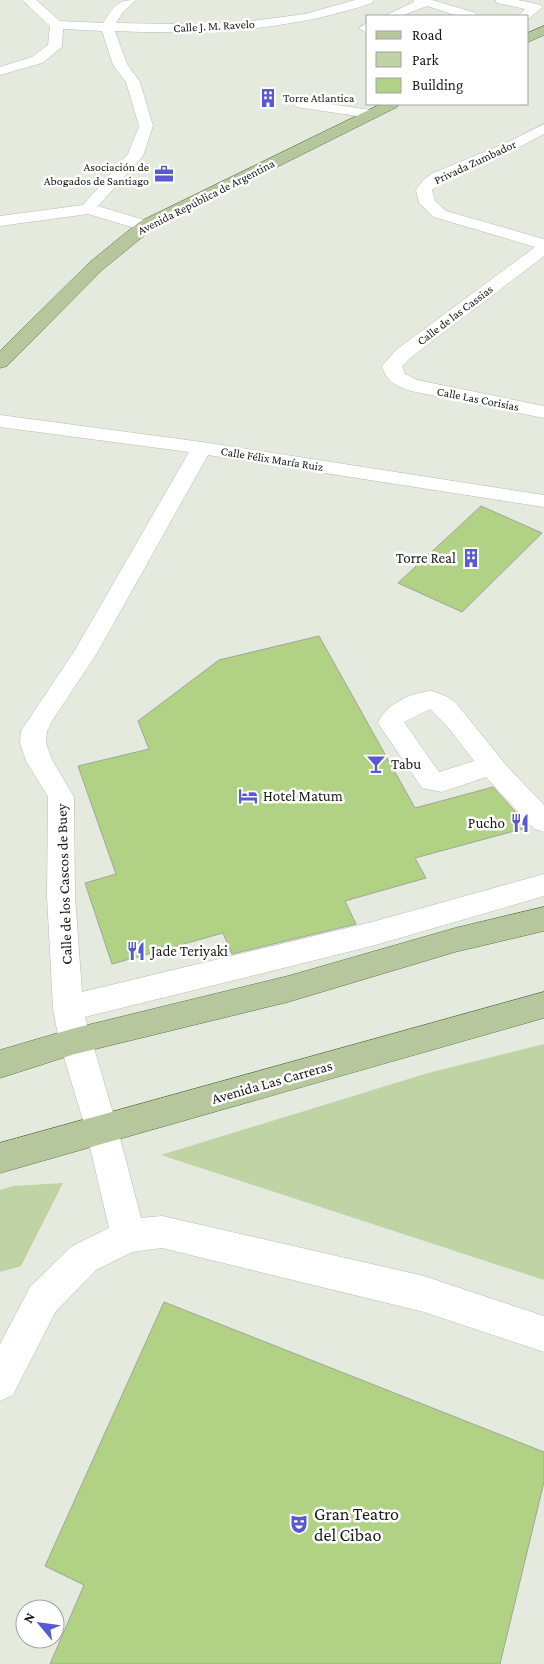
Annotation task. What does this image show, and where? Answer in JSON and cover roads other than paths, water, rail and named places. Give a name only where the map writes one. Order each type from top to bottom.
[{"type":"main road","name":"Avenida República de Argentina","points":[[0,362],[96,266],[145,226],[390,105]]},
{"type":"main road","points":[[0,1064],[75,1041],[288,989],[455,940],[544,920]]},
{"type":"main road","name":"Avenida Las Carreras","points":[[0,1158],[544,1005]]},
{"type":"street","points":[[0,71],[37,60],[55,47],[57,25],[28,0]]},
{"type":"street","points":[[88,210],[98,195],[135,156],[146,126],[133,82],[120,65],[107,28],[118,10],[130,0]]},
{"type":"street","name":"Calle J. M. Ravelo","points":[[57,25],[107,28],[170,28],[260,24],[306,18],[368,0]]},
{"type":"street","points":[[488,11],[503,0],[536,8],[526,15]]},
{"type":"street","points":[[392,15],[423,1],[468,15]]},
{"type":"street","points":[[302,104],[371,114]]},
{"type":"street","name":"Privada Zumbador","points":[[544,128],[509,147],[439,176],[429,183],[424,190],[427,203],[440,214],[544,244]]},
{"type":"street","points":[[0,206],[7,220],[88,210],[118,216],[145,226]]},
{"type":"street","name":"Calle de las Cassias","points":[[411,385],[399,380],[393,372],[396,360],[544,248]]},
{"type":"street","name":"Calle Las Corisias","points":[[411,385],[544,412]]},
{"type":"street","name":"Calle Félix María Ruiz","points":[[0,421],[202,448],[534,499]]},
{"type":"street","name":"Calle de los Cascos de Buey","points":[[128,1236],[102,1130],[75,1041],[68,1008],[62,896],[62,797],[35,753],[32,743],[34,731],[85,653],[202,448]]},
{"type":"street","points":[[534,499],[544,512]]},
{"type":"street","points":[[491,765],[544,822]]},
{"type":"street","points":[[68,1008],[372,934],[544,885]]},
{"type":"street","points":[[0,1382],[44,1299],[84,1258],[128,1236],[162,1232],[424,1294],[544,1334]]},
{"type":"place","name":"Torre Atlantica","points":[[268,98]]},
{"type":"place","name":"Asociación de Abogados de Santiago","points":[[164,174]]},
{"type":"place","name":"Torre Real","points":[[471,558]]},
{"type":"place","name":"Tabu","points":[[376,764]]},
{"type":"place","name":"Hotel Matum","points":[[248,796]]},
{"type":"place","name":"Pucho","points":[[520,823]]},
{"type":"place","name":"Jade Teriyaki","points":[[136,951]]},
{"type":"place","name":"Gran Teatro del Cibao","points":[[299,1524]]}]
